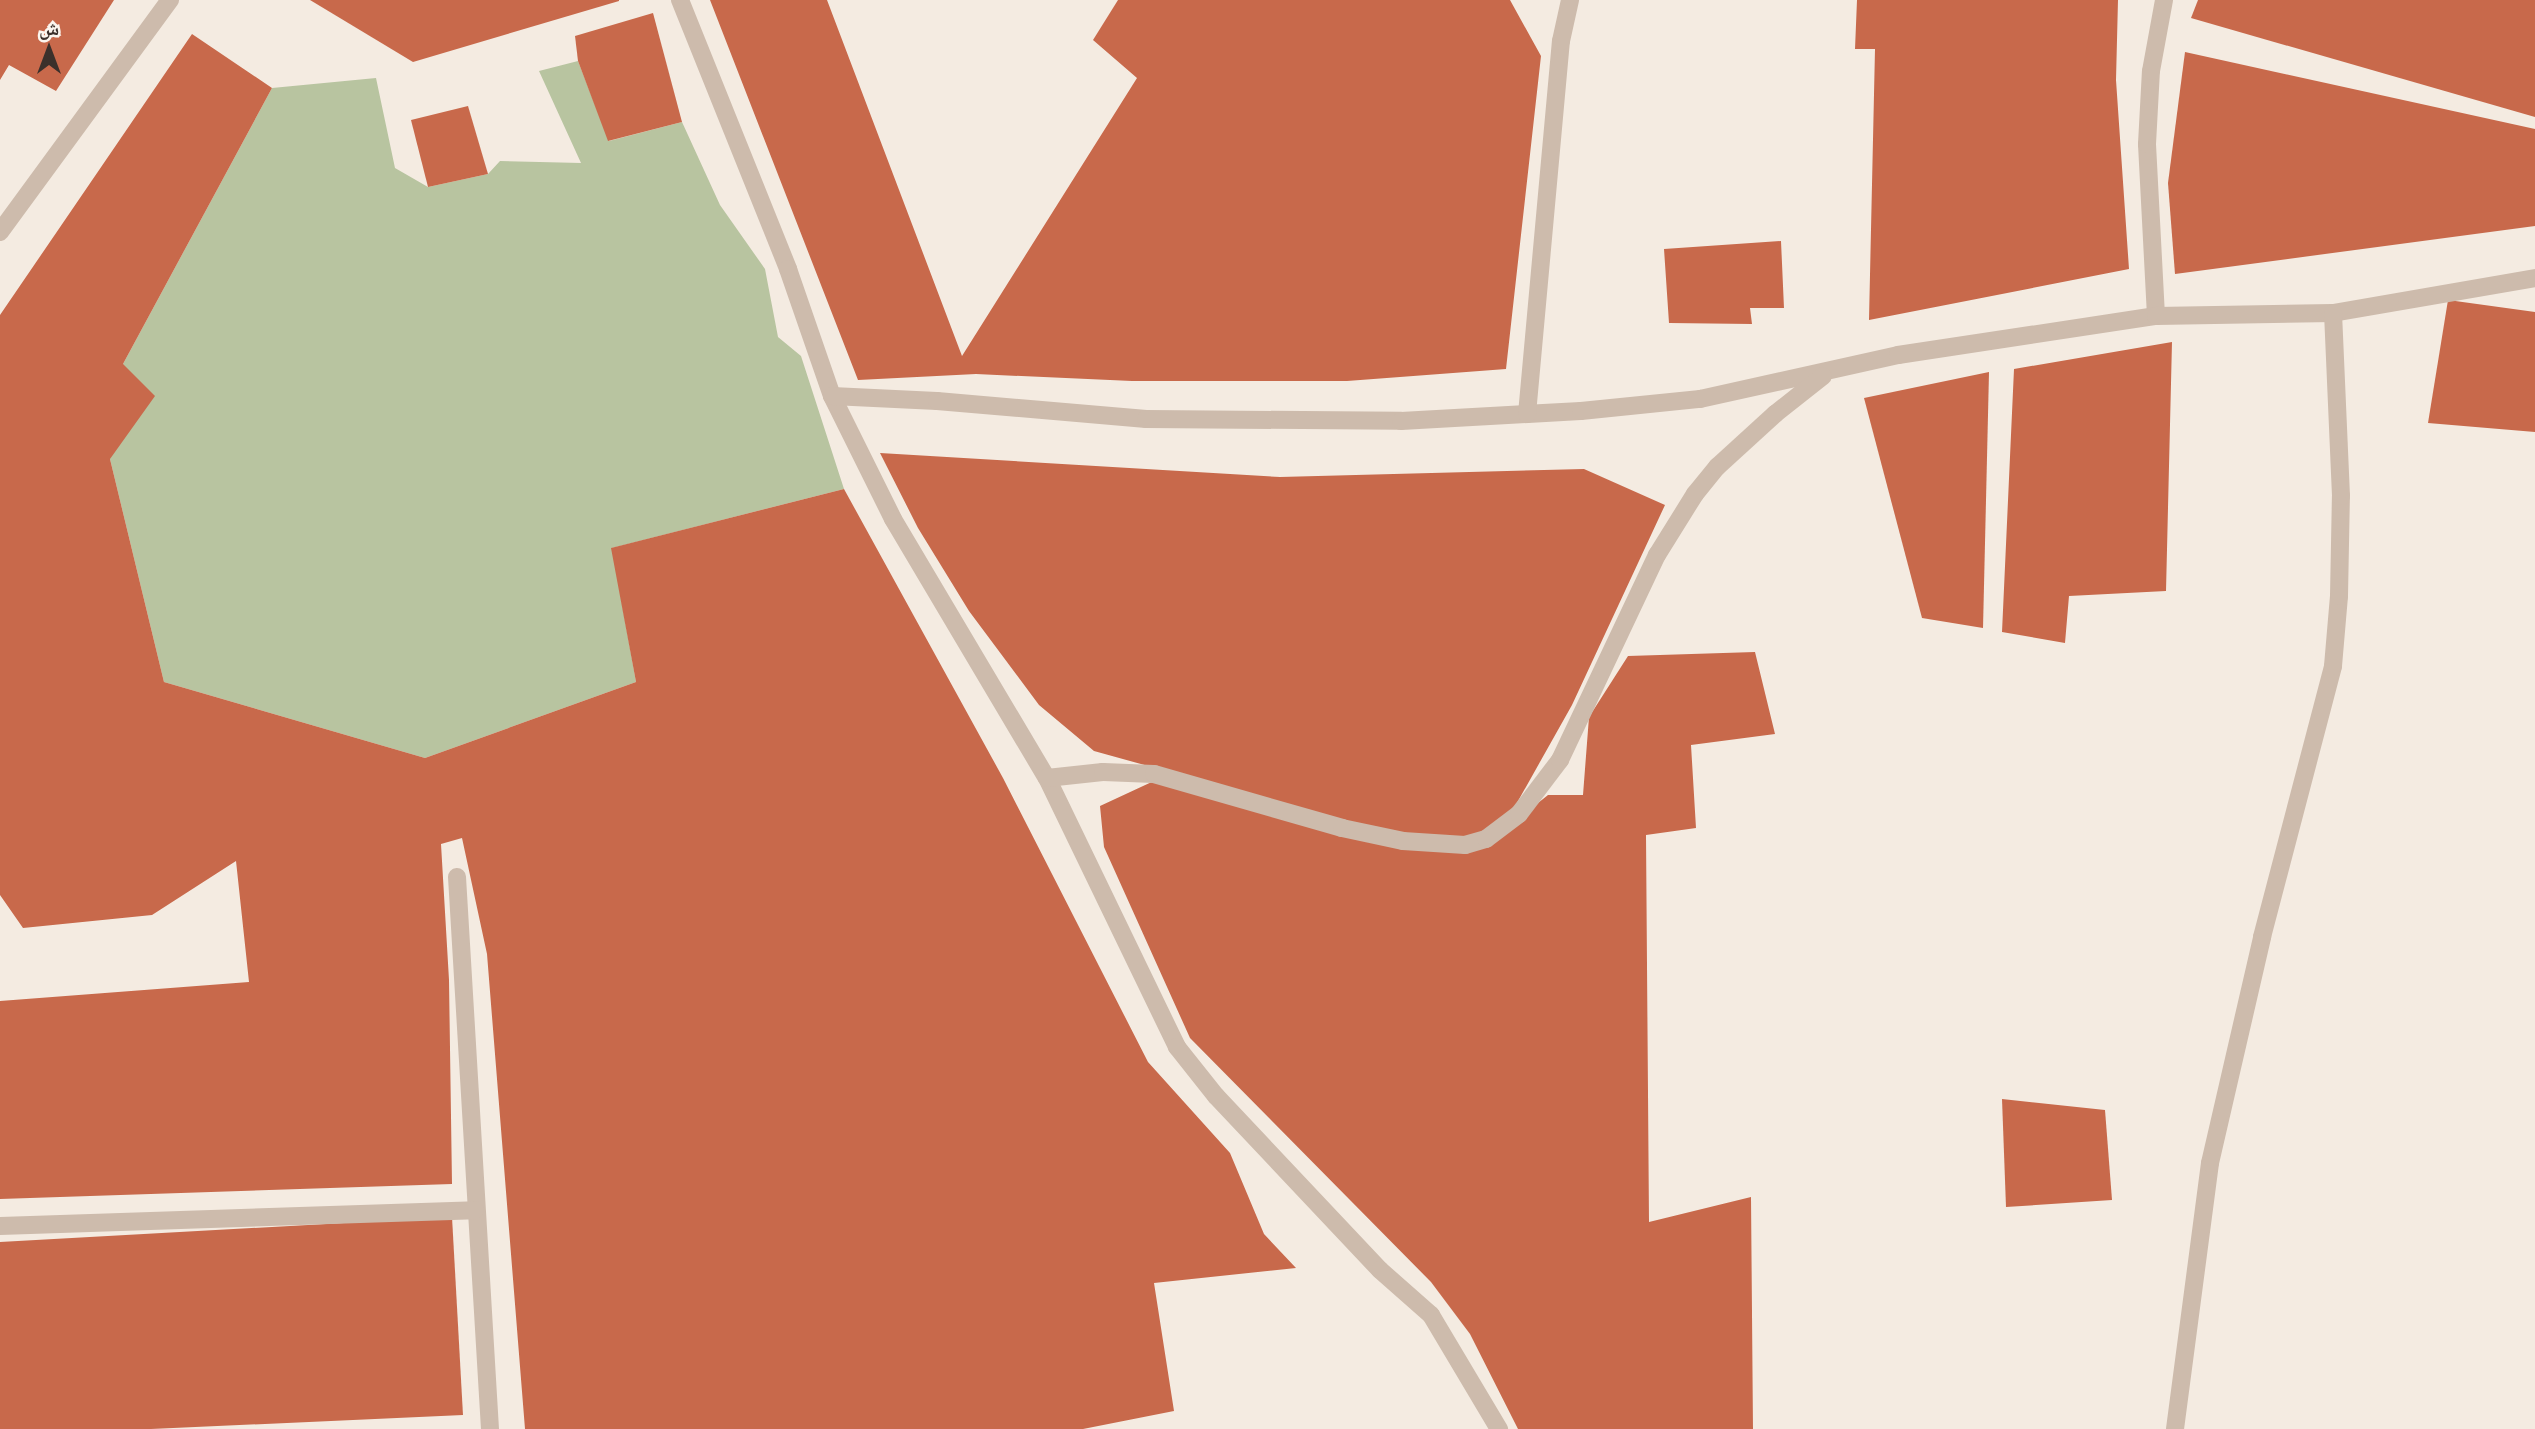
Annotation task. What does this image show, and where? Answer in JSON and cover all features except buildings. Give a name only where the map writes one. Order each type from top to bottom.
[{"type":"street","points":[[0,232],[170,0]]},
{"type":"street","points":[[680,0],[788,269],[832,396],[893,519],[978,656],[1047,778],[1177,1047],[1216,1096],[1380,1270],[1431,1315],[1499,1429]]},
{"type":"street","points":[[1527,414],[1561,41],[1570,0]]},
{"type":"street","points":[[2156,316],[2147,144],[2151,71],[2164,0]]},
{"type":"street","points":[[832,396],[937,401],[1146,419],[1401,421],[1527,414],[1700,399],[1825,374],[1898,355],[2156,316],[2333,313],[2535,278]]},
{"type":"street","points":[[2175,1429],[2210,1163],[2262,937],[2333,666],[2339,596],[2340,496],[2333,313]]},
{"type":"street","points":[[1047,778],[1103,772],[1154,774],[1342,828],[1403,841],[1465,845],[1486,839],[1519,814],[1560,760],[1657,555],[1695,494],[1717,467],[1775,414],[1825,374]]},
{"type":"street","points":[[457,877],[490,1429]]},
{"type":"street","points":[[0,1226],[475,1209]]},
{"type":"green space","points":[[578,61],[609,141],[682,122],[720,205],[765,269],[778,337],[801,356],[844,489],[612,548],[636,682],[425,758],[164,682],[110,459],[123,364],[272,88],[376,78],[395,168],[428,187],[488,174],[500,161],[581,163],[539,71]]}]
